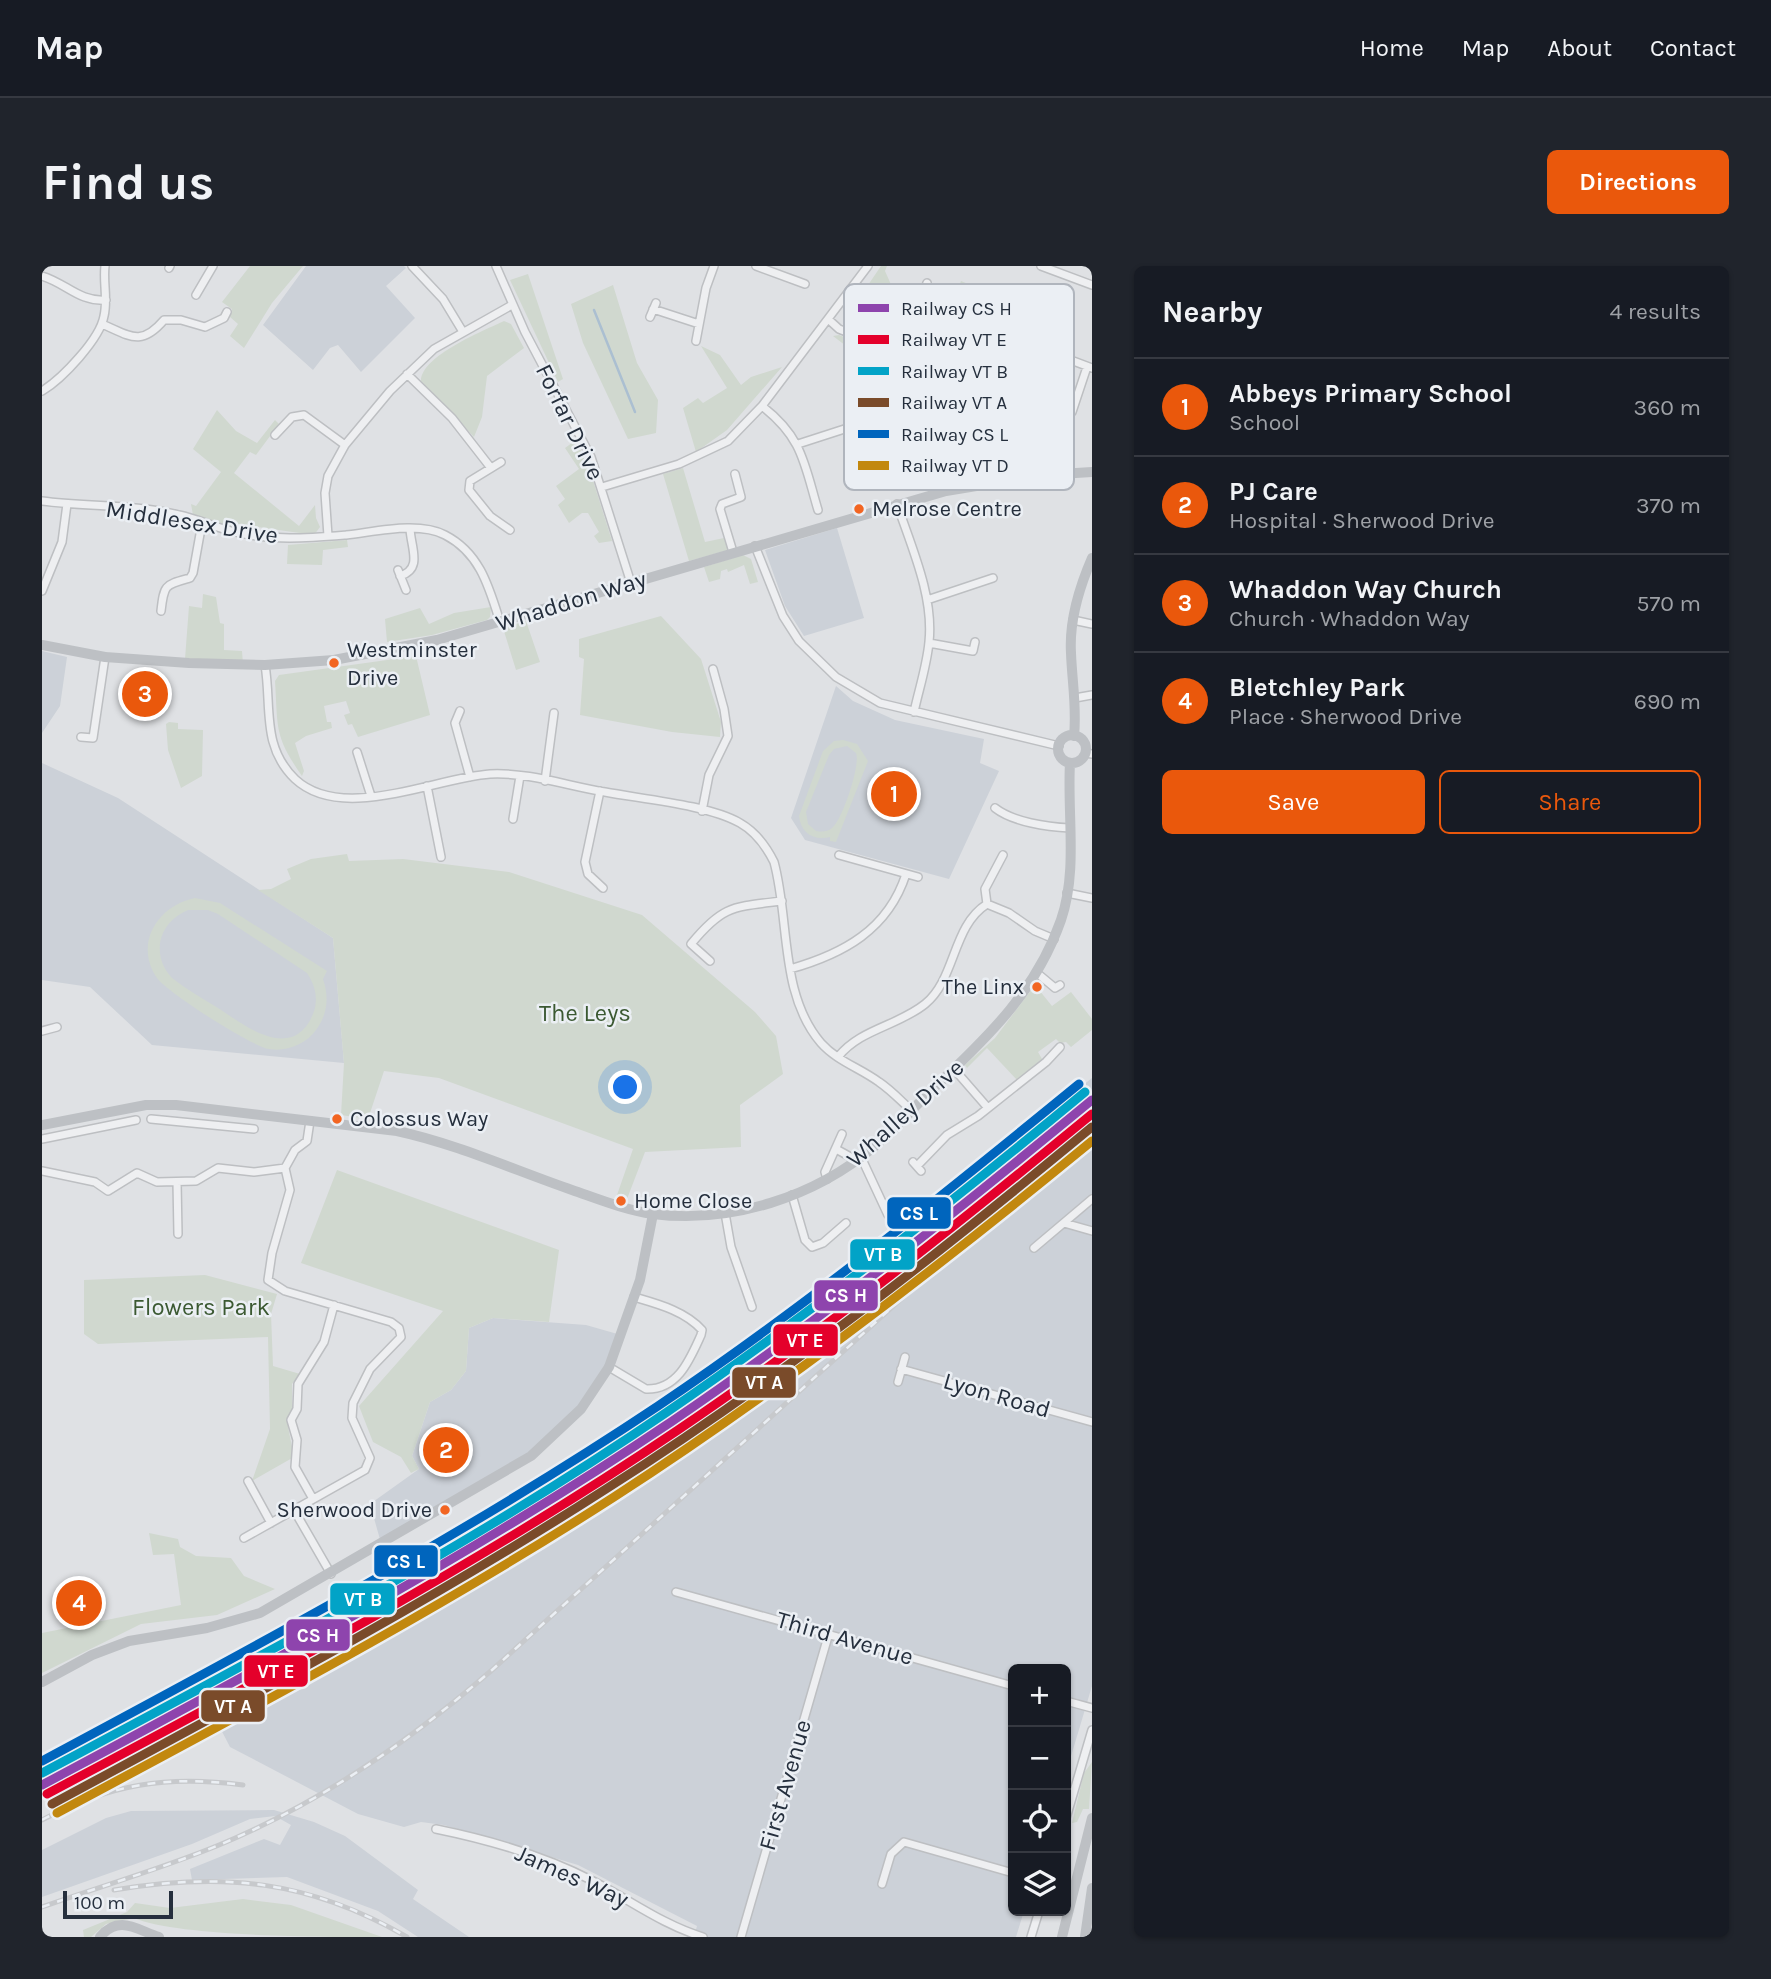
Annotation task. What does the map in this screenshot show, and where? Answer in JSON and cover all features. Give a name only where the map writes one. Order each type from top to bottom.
[{"type":"street","points":[[42,391],[55,382],[93,341],[102,324],[106,300],[105,266]]},
{"type":"street","points":[[196,295],[213,266]]},
{"type":"street","points":[[412,266],[443,299],[463,332]]},
{"type":"street","name":"Forfar Drive","points":[[496,266],[512,305],[576,425],[602,487],[631,583]]},
{"type":"street","points":[[696,341],[714,266]]},
{"type":"street","points":[[756,266],[801,280]]},
{"type":"street","points":[[855,284],[869,266]]},
{"type":"street","points":[[1041,266],[1092,285]]},
{"type":"street","points":[[42,276],[56,280],[82,298],[106,300]]},
{"type":"street","points":[[602,487],[706,453],[728,441],[761,406],[844,298]]},
{"type":"street","points":[[328,536],[325,493],[328,476],[345,445],[407,374],[434,349],[512,305]]},
{"type":"street","points":[[653,310],[699,324]]},
{"type":"street","points":[[102,324],[141,338],[149,336],[164,320],[181,320],[205,327],[212,326],[228,312]]},
{"type":"street","points":[[828,319],[844,331]]},
{"type":"street","points":[[1074,407],[1090,368]]},
{"type":"street","points":[[407,374],[452,418],[491,468]]},
{"type":"street","points":[[761,406],[791,432],[798,444],[818,510]]},
{"type":"street","points":[[275,435],[287,421],[304,415],[345,445]]},
{"type":"street","points":[[798,444],[844,429]]},
{"type":"street","points":[[501,462],[470,481],[469,490],[490,516],[510,530]]},
{"type":"street","name":"Whaddon Way","points":[[1074,474],[1092,472]]},
{"type":"street","points":[[733,552],[720,509],[722,505],[741,497],[735,474]]},
{"type":"street","name":"Whaddon Way","points":[[42,645],[105,657],[265,665],[334,660],[397,649],[500,622],[897,504],[961,490]]},
{"type":"street","name":"Middlesex Drive","points":[[42,501],[179,515],[260,537],[328,536],[410,529],[446,535],[474,559],[490,588],[500,622]]},
{"type":"street","points":[[42,591],[62,542],[67,504]]},
{"type":"street","points":[[897,504],[927,600],[929,643],[914,712]]},
{"type":"street","points":[[161,611],[164,590],[168,584],[190,578],[193,573],[202,523]]},
{"type":"street","points":[[406,590],[399,573],[412,572],[415,566],[410,529]]},
{"type":"street","points":[[755,545],[774,599],[799,641],[836,677],[856,691],[880,703],[1059,746]]},
{"type":"street","points":[[1074,736],[1075,698],[1071,652],[1073,621],[1077,596],[1092,558]]},
{"type":"street","points":[[927,600],[993,578]]},
{"type":"street","points":[[1073,621],[1092,624]]},
{"type":"street","points":[[929,643],[973,650],[975,642]]},
{"type":"street","points":[[81,737],[93,738],[105,657]]},
{"type":"street","points":[[265,665],[270,740],[286,769],[297,781],[325,796],[351,799],[490,774],[520,776],[702,811],[740,822],[767,848],[774,862],[782,901],[790,969],[807,1019],[821,1042],[838,1057],[879,1082],[911,1111]]},
{"type":"street","points":[[702,811],[709,775],[728,736],[713,669]]},
{"type":"street","points":[[1075,698],[1092,695]]},
{"type":"street","points":[[460,711],[455,723],[470,777]]},
{"type":"street","points":[[545,781],[554,713]]},
{"type":"street","points":[[1074,736],[1085,744],[1089,754],[1078,762],[1070,763],[1062,759],[1059,746],[1063,739],[1074,736]]},
{"type":"street","points":[[358,752],[371,796]]},
{"type":"street","name":"Whalley Drive","points":[[42,1125],[146,1105],[206,1108],[397,1131],[429,1139],[617,1206],[653,1214],[725,1213],[755,1208],[792,1195],[827,1179],[859,1159],[1001,1023],[1037,973],[1054,939],[1067,893],[1070,763]]},
{"type":"street","points":[[513,819],[520,776]]},
{"type":"street","points":[[427,786],[441,857]]},
{"type":"street","points":[[600,792],[585,862],[588,874],[603,888]]},
{"type":"street","points":[[995,808],[1024,819],[1070,828]]},
{"type":"street","points":[[839,855],[918,877]]},
{"type":"street","points":[[987,904],[985,889],[1003,855]]},
{"type":"street","points":[[790,969],[843,951],[864,937],[894,903],[906,874]]},
{"type":"street","points":[[1067,893],[1092,898]]},
{"type":"street","points":[[710,961],[691,944],[715,918],[732,907],[782,901]]},
{"type":"street","points":[[987,904],[1009,913],[1035,931],[1054,939]]},
{"type":"street","points":[[838,1057],[847,1045],[926,1004],[938,988],[970,919],[987,904]]},
{"type":"street","points":[[1037,973],[1055,988],[1060,985]]},
{"type":"street","points":[[42,1031],[57,1027]]},
{"type":"street","points":[[917,1166],[947,1135],[988,1108],[1046,1062],[1060,1047]]},
{"type":"street","points":[[954,1069],[988,1108]]},
{"type":"street","points":[[203,1123],[206,1108]]},
{"type":"street","points":[[151,1119],[254,1129]]},
{"type":"street","points":[[42,1139],[136,1120]]},
{"type":"street","points":[[244,1538],[365,1470],[369,1465],[368,1453],[352,1418],[353,1403],[370,1369],[401,1337],[399,1328],[391,1322],[285,1291],[268,1280],[272,1253],[290,1190],[285,1168],[295,1150],[307,1141],[310,1121]]},
{"type":"street","points":[[827,1179],[825,1172],[842,1134]]},
{"type":"street","points":[[836,1149],[859,1159],[888,1215]]},
{"type":"street","points":[[42,1171],[94,1182],[108,1191],[131,1174],[141,1174],[157,1182],[177,1182],[201,1180],[211,1170],[218,1168],[254,1172],[285,1168]]},
{"type":"street","points":[[177,1182],[178,1234]]},
{"type":"street","points":[[792,1195],[805,1240],[812,1247],[823,1244],[846,1223]]},
{"type":"street","points":[[1034,1248],[1092,1199]]},
{"type":"street","points":[[725,1213],[731,1247],[752,1307]]},
{"type":"street","points":[[42,1682],[118,1645],[207,1628],[260,1613],[531,1456],[581,1409],[609,1367],[646,1256],[653,1214]]},
{"type":"street","points":[[1064,1223],[1092,1231]]},
{"type":"street","points":[[609,1367],[646,1389],[653,1389],[684,1372],[701,1335],[702,1330],[696,1323],[677,1311],[634,1297]]},
{"type":"street","points":[[313,1499],[295,1467],[297,1440],[291,1420],[297,1409],[298,1384],[324,1342],[334,1305]]},
{"type":"street","points":[[898,1382],[905,1357]]},
{"type":"street","name":"Lyon Road","points":[[901,1369],[1092,1422]]},
{"type":"street","points":[[248,1481],[271,1523]]},
{"type":"street","points":[[294,1510],[331,1574]]},
{"type":"street","name":"Third Avenue","points":[[676,1592],[1008,1685]]},
{"type":"street","name":"First Avenue","points":[[741,1937],[829,1633]]},
{"type":"street","points":[[1071,1702],[1092,1708]]},
{"type":"street","points":[[1071,1801],[1092,1730]]},
{"type":"street","points":[[1062,1937],[1078,1864],[1092,1819]]},
{"type":"street","name":"James Way","points":[[436,1829],[489,1840],[552,1862],[593,1881],[681,1930],[703,1937]]},
{"type":"street","points":[[882,1884],[891,1854],[904,1842],[1008,1872]]},
{"type":"street","points":[[1085,1937],[1092,1888]]},
{"type":"street","points":[[1031,1937],[1037,1916]]},
{"type":"street","points":[[100,1937],[120,1924],[159,1937]]},
{"type":"shaded area","points":[[306,266],[404,266],[406,268],[386,286],[415,318],[361,372],[338,345],[330,348],[313,370],[263,325]]},
{"type":"shaded area","points":[[837,528],[864,618],[804,636],[785,606],[765,550]]},
{"type":"shaded area","points":[[42,651],[67,657],[60,706],[42,733]]},
{"type":"shaded area","points":[[836,686],[853,701],[895,720],[984,739],[980,763],[999,771],[949,879],[805,840],[791,818]]},
{"type":"shaded area","points":[[42,763],[118,798],[333,938],[344,1063],[152,1045],[90,987],[42,980]]},
{"type":"shaded area","points":[[1092,1078],[1092,1686],[1071,1756],[1071,1664],[1008,1664],[1008,1916],[1022,1916],[1016,1937],[694,1937],[697,1926],[578,1865],[444,1825],[421,1822],[404,1827],[358,1814],[230,1747],[215,1718],[186,1687],[397,1559],[770,1341],[966,1179],[970,1183],[1025,1142],[1020,1135]]},
{"type":"shaded area","points":[[493,1318],[586,1325],[621,1335],[581,1409],[553,1438],[381,1543],[370,1504],[419,1469],[412,1456],[430,1402],[451,1390],[466,1371],[469,1328]]},
{"type":"shaded area","points":[[274,1810],[314,1822],[345,1836],[418,1890],[413,1899],[469,1937],[418,1937],[378,1911],[287,1877],[192,1880],[190,1869],[264,1839],[280,1845],[291,1825],[275,1816],[250,1819],[192,1844],[42,1897],[42,1850],[106,1818],[131,1811]]},
{"type":"green space","points":[[250,266],[303,266],[272,303],[244,348],[230,336],[238,324],[230,317],[232,309],[222,302]]},
{"type":"green space","points":[[881,266],[887,266],[885,271],[891,284],[869,284]]},
{"type":"green space","points":[[528,274],[563,379],[558,382],[510,280]]},
{"type":"green space","points":[[613,285],[637,363],[658,400],[656,433],[628,439],[583,343],[571,304]]},
{"type":"green space","points":[[504,321],[511,324],[524,348],[487,376],[482,417],[474,437],[421,381],[431,362],[442,354]]},
{"type":"green space","points":[[833,336],[844,337],[844,344]]},
{"type":"green space","points":[[701,346],[720,355],[741,385],[751,377],[782,367],[727,430],[696,452],[683,408],[698,398],[703,403],[727,388]]},
{"type":"green space","points":[[217,410],[236,431],[257,443],[275,420],[279,424],[256,455],[250,452],[234,473],[299,526],[315,505],[320,527],[314,535],[237,524],[230,527],[193,515],[191,504],[196,506],[221,472],[193,449]]},
{"type":"green space","points":[[576,440],[590,471],[612,541],[599,543],[594,536],[599,532],[588,513],[582,513],[569,523],[558,505],[565,499],[556,486],[579,469],[565,448]]},
{"type":"green space","points":[[683,468],[705,542],[724,538],[728,550],[689,561],[663,474]]},
{"type":"green space","points":[[347,540],[348,547],[323,550],[322,565],[287,564],[288,545]]},
{"type":"green space","points":[[743,555],[751,559],[758,582],[750,584],[744,565],[728,572],[727,569],[721,571],[720,579],[709,582],[704,567]]},
{"type":"green space","points":[[203,594],[216,597],[220,623],[224,624],[224,650],[242,651],[243,664],[185,659],[189,606],[202,608]]},
{"type":"green space","points":[[491,607],[487,620],[432,635],[387,642],[385,619],[420,608],[429,624],[454,613]]},
{"type":"green space","points":[[661,616],[701,659],[721,722],[720,737],[672,732],[580,715],[584,659],[579,657],[579,639]]},
{"type":"green space","points":[[526,621],[540,662],[516,670],[503,628]]},
{"type":"green space","points":[[416,656],[430,715],[358,737],[344,715],[350,713],[346,701],[324,706],[327,722],[331,722],[332,728],[306,736],[295,743],[304,771],[302,776],[286,751],[279,731],[275,681],[279,675]]},
{"type":"green space","points":[[178,723],[178,729],[203,730],[202,776],[181,788],[168,750],[166,724]]},
{"type":"green space","points":[[843,740],[857,744],[868,761],[836,842],[830,841],[830,837],[813,837],[802,827],[799,816],[823,751],[834,741]],"holes":[[[847,746],[856,753],[856,768],[841,815],[830,829],[816,831],[808,824],[806,812],[829,755],[834,749]]]},
{"type":"green space","name":"The Leys","points":[[347,854],[349,861],[403,859],[509,872],[642,915],[755,1012],[776,1036],[783,1074],[740,1105],[741,1147],[645,1152],[627,1199],[617,1195],[633,1149],[439,1078],[384,1071],[368,1119],[341,1115],[344,1063],[333,938],[258,890],[271,889],[291,879],[287,869],[311,859]]},
{"type":"green space","points":[[195,898],[220,903],[327,971],[323,979],[327,998],[325,1011],[312,1035],[289,1048],[276,1050],[259,1046],[193,1006],[157,978],[150,965],[149,939],[161,917],[182,902]],"holes":[[[188,910],[208,910],[307,973],[314,987],[316,1003],[304,1029],[294,1036],[281,1038],[255,1031],[172,978],[161,959],[164,930],[178,915]]]},
{"type":"green space","points":[[1035,985],[1052,1006],[1071,992],[1092,1019],[1092,1030],[1071,1047],[1056,1039],[1038,1052],[1042,1059],[1017,1080],[987,1048],[967,1068],[965,1065],[995,1038]]},
{"type":"green space","points":[[337,1170],[559,1250],[549,1322],[493,1318],[469,1328],[466,1371],[451,1390],[430,1402],[412,1456],[419,1469],[411,1473],[401,1457],[373,1442],[359,1406],[443,1311],[301,1263]]},
{"type":"green space","name":"Flowers Park","points":[[205,1275],[277,1294],[271,1314],[273,1366],[300,1374],[292,1384],[292,1409],[288,1427],[294,1457],[252,1481],[270,1429],[268,1337],[98,1344],[84,1334],[84,1280]]},
{"type":"green space","points":[[149,1533],[178,1539],[180,1547],[196,1556],[231,1558],[244,1576],[275,1589],[217,1615],[141,1624],[42,1673],[42,1633],[181,1605],[174,1554],[153,1555]]},
{"type":"green space","points":[[1092,1762],[1089,1809],[1083,1809],[1077,1822],[1072,1823],[1084,1773]]},
{"type":"green space","points":[[243,1899],[291,1905],[382,1937],[217,1932],[184,1929],[134,1918],[106,1924],[91,1937],[84,1937],[83,1930],[127,1912],[135,1903],[170,1908]]},
{"type":"waterway","points":[[594,310],[635,412]]},
{"type":"railway","points":[[42,1907],[175,1862],[256,1828],[328,1790],[429,1722],[492,1670],[1092,1126]]},
{"type":"railway","points":[[725,1410],[791,1376],[830,1351]]},
{"type":"railway","points":[[42,1820],[91,1798],[139,1785],[189,1781],[243,1785]]},
{"type":"railway","points":[[114,1890],[192,1882],[265,1885],[335,1903],[407,1937]]},
{"type":"transit line","points":[[42,1761],[354,1591],[583,1455],[712,1369],[819,1291],[1079,1084]]},
{"type":"transit line","points":[[42,1773],[359,1601],[592,1462],[667,1412],[827,1297],[1085,1092]]},
{"type":"transit line","points":[[42,1785],[361,1611],[595,1472],[671,1422],[833,1306],[1092,1100]]},
{"type":"transit line","points":[[47,1794],[367,1620],[602,1480],[785,1355],[940,1237],[1092,1114]]},
{"type":"transit line","points":[[52,1804],[401,1613],[670,1448],[855,1316],[1092,1127]]},
{"type":"transit line","points":[[57,1813],[408,1621],[614,1497],[738,1414],[858,1326],[1092,1141]]},
{"type":"place","name":"Melrose Centre","points":[[859,509]]},
{"type":"place","name":"Westminster Drive","points":[[334,663]]},
{"type":"place","name":"Whaddon Way Church","points":[[145,694]]},
{"type":"place","name":"Abbeys Primary School","points":[[894,794]]},
{"type":"place","name":"The Linx","points":[[1037,987]]},
{"type":"place","name":"Colossus Way","points":[[337,1119]]},
{"type":"place","name":"Home Close","points":[[621,1201]]},
{"type":"place","name":"PJ Care","points":[[446,1450]]},
{"type":"place","name":"Sherwood Drive","points":[[445,1510]]},
{"type":"place","name":"Bletchley Park","points":[[79,1603]]}]
